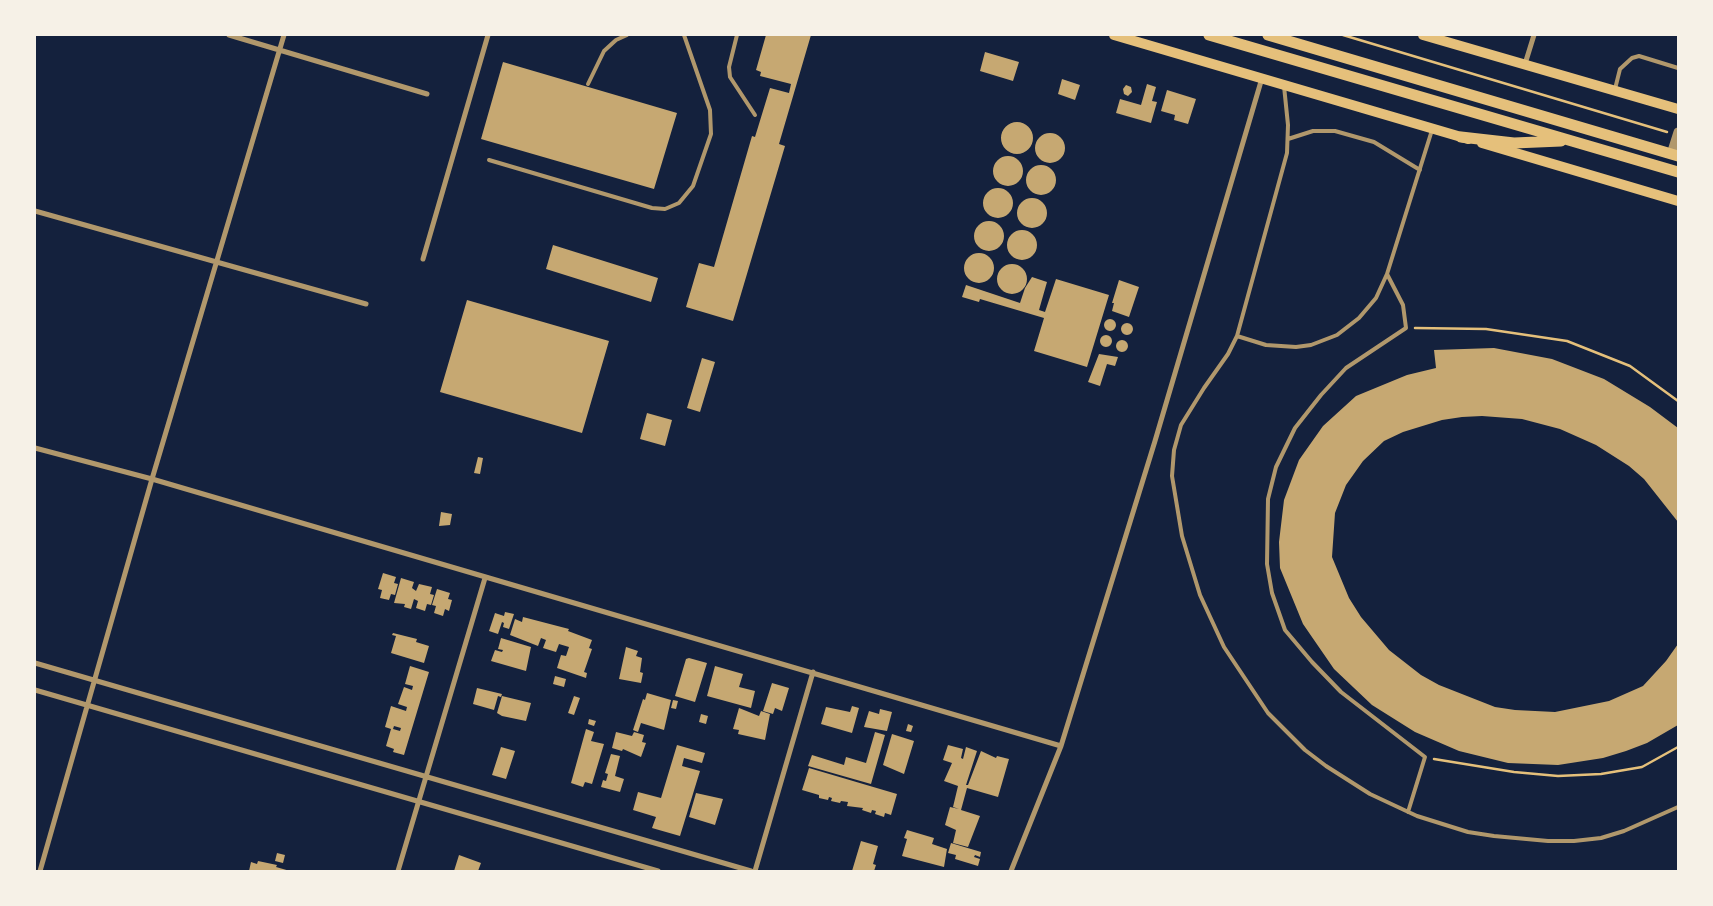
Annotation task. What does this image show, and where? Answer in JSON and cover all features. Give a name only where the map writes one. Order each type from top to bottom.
[{"type":"main road","points":[[1114,35],[1678,201]]},
{"type":"main road","points":[[1209,35],[1678,172]]},
{"type":"main road","points":[[1268,35],[1675,155]]},
{"type":"main road","points":[[1423,35],[1678,109]]},
{"type":"main road","points":[[1461,136],[1514,143],[1572,141]]},
{"type":"street","points":[[229,35],[427,94]]},
{"type":"street","points":[[40,871],[152,479],[284,35]]},
{"type":"street","points":[[423,259],[488,35]]},
{"type":"street","points":[[1525,64],[1534,35]]},
{"type":"street","points":[[1011,871],[1061,746],[1155,441],[1262,78]]},
{"type":"street","points":[[1675,155],[1678,134]]},
{"type":"street","points":[[35,211],[366,304]]},
{"type":"street","points":[[35,448],[152,479],[1061,746]]},
{"type":"street","points":[[398,871],[485,578]]},
{"type":"street","points":[[35,663],[753,871],[813,672]]},
{"type":"street","points":[[35,690],[658,871]]},
{"type":"lane","points":[[588,84],[604,51],[616,40],[628,35]]},
{"type":"lane","points":[[489,160],[652,208],[665,209],[679,203],[693,186],[712,134],[710,110],[684,35]]},
{"type":"lane","points":[[737,35],[729,66],[730,77],[755,116]]},
{"type":"lane","points":[[1614,91],[1620,69],[1632,58],[1638,56],[1678,68]]},
{"type":"lane","points":[[1284,84],[1288,139],[1287,153],[1237,336],[1228,354],[1181,425],[1174,450],[1172,476],[1176,506],[1190,566],[1200,595],[1237,670],[1268,713],[1286,732],[1326,766],[1347,781],[1408,812],[1442,825],[1494,836],[1548,841],[1574,841],[1601,838],[1624,831],[1678,807]]},
{"type":"lane","points":[[1237,336],[1250,342],[1282,347],[1296,347],[1325,341],[1360,318],[1376,298],[1387,274],[1433,128]]},
{"type":"lane","points":[[1288,139],[1313,131],[1335,131],[1374,142],[1420,170]]},
{"type":"lane","points":[[1387,274],[1403,305],[1406,328],[1346,368],[1321,395],[1295,428],[1276,467],[1268,500],[1266,564],[1272,593],[1285,630],[1341,692],[1425,757],[1408,812]]},
{"type":"path","points":[[1343,35],[1678,134]]},
{"type":"path","points":[[1406,328],[1486,329],[1567,342],[1630,366],[1678,400]]},
{"type":"path","points":[[1425,757],[1514,772],[1558,776],[1601,774],[1642,767],[1678,747]]},
{"type":"building","points":[[766,35],[811,35],[779,144],[785,146],[733,321],[686,307],[699,263],[714,267],[752,136],[755,137],[770,88],[789,93],[791,84],[760,76],[761,72],[756,70]]},
{"type":"building","points":[[985,52],[1019,62],[1013,81],[980,71]]},
{"type":"building","points":[[503,62],[677,113],[654,189],[481,139]]},
{"type":"building","points":[[1062,79],[1080,85],[1075,100],[1058,94]]},
{"type":"building","points":[[1147,84],[1156,87],[1152,101],[1157,102],[1151,123],[1116,113],[1120,99],[1141,105]]},
{"type":"building","points":[[1126,85],[1131,87],[1132,92],[1128,96],[1124,94],[1123,89]]},
{"type":"building","points":[[1167,90],[1196,99],[1188,124],[1174,120],[1175,115],[1161,111]]},
{"type":"building","points":[[1017,122],[1023,123],[1028,127],[1032,132],[1032,144],[1028,149],[1023,153],[1017,154],[1011,153],[1006,149],[1002,144],[1001,138],[1002,132],[1006,127],[1011,123]]},
{"type":"building","points":[[1050,133],[1061,137],[1065,148],[1061,159],[1050,163],[1039,159],[1035,148],[1039,137]]},
{"type":"building","points":[[1008,156],[1019,160],[1023,171],[1019,182],[1008,186],[997,182],[993,171],[997,160]]},
{"type":"building","points":[[1041,165],[1052,169],[1056,180],[1052,191],[1041,195],[1030,191],[1026,180],[1030,169]]},
{"type":"building","points":[[998,188],[1009,192],[1013,203],[1009,214],[998,218],[987,214],[983,203],[987,192]]},
{"type":"building","points":[[1032,198],[1043,202],[1047,213],[1043,224],[1032,228],[1021,224],[1017,213],[1021,202]]},
{"type":"building","points":[[989,221],[1000,225],[1004,236],[1000,247],[989,251],[978,247],[974,236],[978,225]]},
{"type":"building","points":[[1022,230],[1033,234],[1037,245],[1033,256],[1022,260],[1011,256],[1007,245],[1011,234]]},
{"type":"building","points":[[553,245],[658,278],[651,302],[546,269]]},
{"type":"building","points":[[979,253],[990,257],[994,268],[990,279],[979,283],[968,279],[964,268],[968,257]]},
{"type":"building","points":[[1012,264],[1023,268],[1027,279],[1023,290],[1012,294],[1001,290],[997,279],[1001,268]]},
{"type":"building","points":[[1032,277],[1047,282],[1039,310],[1045,312],[1056,279],[1109,295],[1087,367],[1034,351],[1044,318],[980,299],[979,302],[962,297],[966,285],[1020,303],[1025,288]]},
{"type":"building","points":[[1119,280],[1139,287],[1129,317],[1112,311],[1114,303],[1112,303]]},
{"type":"building","points":[[467,300],[609,341],[582,433],[440,392]]},
{"type":"building","points":[[1112,319],[1115,320],[1115,330],[1108,331],[1105,330],[1104,323],[1105,320]]},
{"type":"building","points":[[1129,323],[1132,324],[1132,334],[1125,335],[1122,334],[1121,327],[1122,324]]},
{"type":"building","points":[[1108,335],[1111,336],[1111,346],[1104,347],[1101,346],[1100,339],[1101,336]]},
{"type":"building","points":[[1124,340],[1127,341],[1127,351],[1120,352],[1117,351],[1116,344],[1117,341]]},
{"type":"building","points":[[1494,348],[1552,359],[1604,379],[1650,407],[1678,428],[1678,522],[1644,479],[1629,466],[1596,445],[1560,429],[1522,419],[1482,416],[1462,417],[1442,420],[1403,432],[1384,441],[1363,461],[1346,485],[1335,513],[1332,557],[1349,598],[1361,617],[1389,650],[1421,675],[1439,685],[1495,707],[1555,712],[1609,701],[1643,686],[1666,661],[1678,644],[1678,725],[1647,743],[1603,758],[1558,765],[1508,763],[1459,751],[1415,732],[1372,705],[1334,669],[1303,624],[1280,568],[1279,542],[1284,500],[1299,460],[1323,426],[1356,396],[1407,375],[1436,368],[1434,350]]},
{"type":"building","points":[[1099,354],[1118,357],[1115,366],[1107,364],[1100,386],[1088,382]]},
{"type":"building","points":[[702,358],[715,362],[700,412],[687,408]]},
{"type":"building","points":[[647,413],[672,420],[665,446],[640,439]]},
{"type":"building","points":[[478,457],[483,458],[480,474],[474,473]]},
{"type":"building","points":[[441,512],[452,514],[450,525],[439,526]]},
{"type":"building","points":[[383,573],[396,577],[394,583],[398,584],[395,595],[391,594],[389,600],[380,598],[382,590],[378,589]]},
{"type":"building","points":[[401,578],[414,582],[412,588],[416,591],[419,584],[432,587],[430,594],[434,595],[431,605],[427,604],[425,611],[416,608],[418,601],[414,599],[411,609],[404,607],[405,604],[394,603]]},
{"type":"building","points":[[437,589],[450,593],[448,599],[452,600],[449,611],[445,609],[443,616],[434,613],[436,606],[432,605]]},
{"type":"building","points":[[505,612],[514,614],[509,629],[503,627],[504,623],[502,622],[498,634],[489,631],[495,613],[504,616]]},
{"type":"building","points":[[523,617],[569,629],[568,631],[592,640],[589,648],[592,649],[584,672],[587,673],[586,678],[557,668],[561,655],[566,656],[569,647],[559,644],[556,652],[543,648],[546,640],[541,638],[538,646],[510,635],[515,619],[522,622]]},
{"type":"building","points":[[393,633],[417,639],[416,642],[429,646],[424,663],[391,653],[396,636],[392,635]]},
{"type":"building","points":[[501,638],[531,647],[526,671],[491,661],[495,650],[502,652],[503,650],[498,649]]},
{"type":"building","points":[[626,647],[638,651],[636,656],[642,658],[640,672],[643,673],[641,683],[619,679]]},
{"type":"building","points":[[689,658],[707,663],[695,702],[675,696],[686,659]]},
{"type":"building","points":[[410,666],[429,672],[404,755],[393,752],[394,749],[386,746],[391,729],[385,727],[391,706],[406,711],[407,707],[398,704],[404,687],[412,690],[413,686],[405,684]],"holes":[[[394,726],[401,728],[400,731],[393,729]]]},
{"type":"building","points":[[715,666],[743,674],[739,687],[755,691],[751,708],[707,696]]},
{"type":"building","points":[[555,676],[566,679],[564,687],[553,684]]},
{"type":"building","points":[[772,683],[789,688],[782,711],[775,708],[773,714],[763,711]]},
{"type":"building","points":[[477,688],[502,694],[501,697],[498,696],[494,710],[473,704]]},
{"type":"building","points":[[647,693],[671,700],[664,730],[641,723],[638,732],[633,730],[643,699],[645,700]]},
{"type":"building","points":[[502,696],[531,703],[526,721],[502,716],[497,713]]},
{"type":"building","points":[[574,696],[580,698],[574,715],[568,713]]},
{"type":"building","points":[[673,700],[678,701],[676,709],[671,708]]},
{"type":"building","points":[[852,706],[859,708],[852,733],[821,724],[826,707],[850,712]]},
{"type":"building","points":[[739,708],[759,716],[761,711],[770,714],[765,740],[738,734],[739,730],[733,729]]},
{"type":"building","points":[[880,709],[892,712],[887,731],[864,727],[869,711],[879,714]]},
{"type":"building","points":[[701,714],[708,716],[706,724],[699,722]]},
{"type":"building","points":[[589,719],[596,721],[594,726],[588,724]]},
{"type":"building","points":[[908,724],[913,726],[911,732],[906,731]]},
{"type":"building","points":[[586,729],[594,732],[591,741],[604,744],[592,784],[585,782],[583,787],[571,783]]},
{"type":"building","points":[[616,732],[632,736],[634,732],[644,735],[642,742],[646,743],[641,757],[623,749],[622,751],[612,748]]},
{"type":"building","points":[[875,732],[885,735],[871,784],[808,766],[812,755],[844,765],[846,757],[866,763]]},
{"type":"building","points":[[892,734],[914,741],[904,774],[883,765]]},
{"type":"building","points":[[677,745],[705,753],[702,763],[684,758],[682,766],[700,771],[680,836],[652,828],[656,817],[633,810],[638,792],[661,798]]},
{"type":"building","points":[[948,745],[963,749],[961,758],[963,759],[966,747],[977,751],[966,785],[968,785],[981,751],[996,758],[997,756],[1009,759],[998,797],[967,788],[961,810],[980,816],[968,847],[953,843],[956,830],[945,825],[950,807],[959,809],[953,807],[958,786],[944,781],[952,763],[943,760]]},
{"type":"building","points":[[501,747],[515,751],[506,779],[492,775]]},
{"type":"building","points":[[611,754],[620,756],[615,776],[624,779],[620,792],[601,787],[603,780],[606,781],[608,774],[605,773]]},
{"type":"building","points":[[809,768],[897,794],[891,815],[885,813],[884,817],[875,814],[876,811],[872,810],[871,813],[862,810],[863,808],[847,806],[848,802],[831,801],[832,798],[829,797],[828,800],[819,798],[819,795],[802,790]]},
{"type":"building","points":[[696,793],[723,799],[715,825],[689,817]]},
{"type":"building","points":[[907,830],[934,838],[932,844],[947,849],[944,867],[902,856],[907,839],[904,838]]},
{"type":"building","points":[[861,841],[878,846],[873,864],[876,865],[874,871],[852,871]]},
{"type":"building","points":[[951,843],[981,852],[980,857],[975,855],[974,857],[980,859],[978,866],[955,859],[956,855],[948,853]]},
{"type":"building","points":[[277,853],[285,855],[283,863],[275,861]]},
{"type":"building","points":[[459,855],[481,863],[478,871],[454,871]]},
{"type":"building","points":[[258,861],[277,865],[276,867],[290,871],[249,871],[251,862],[257,864]]}]
